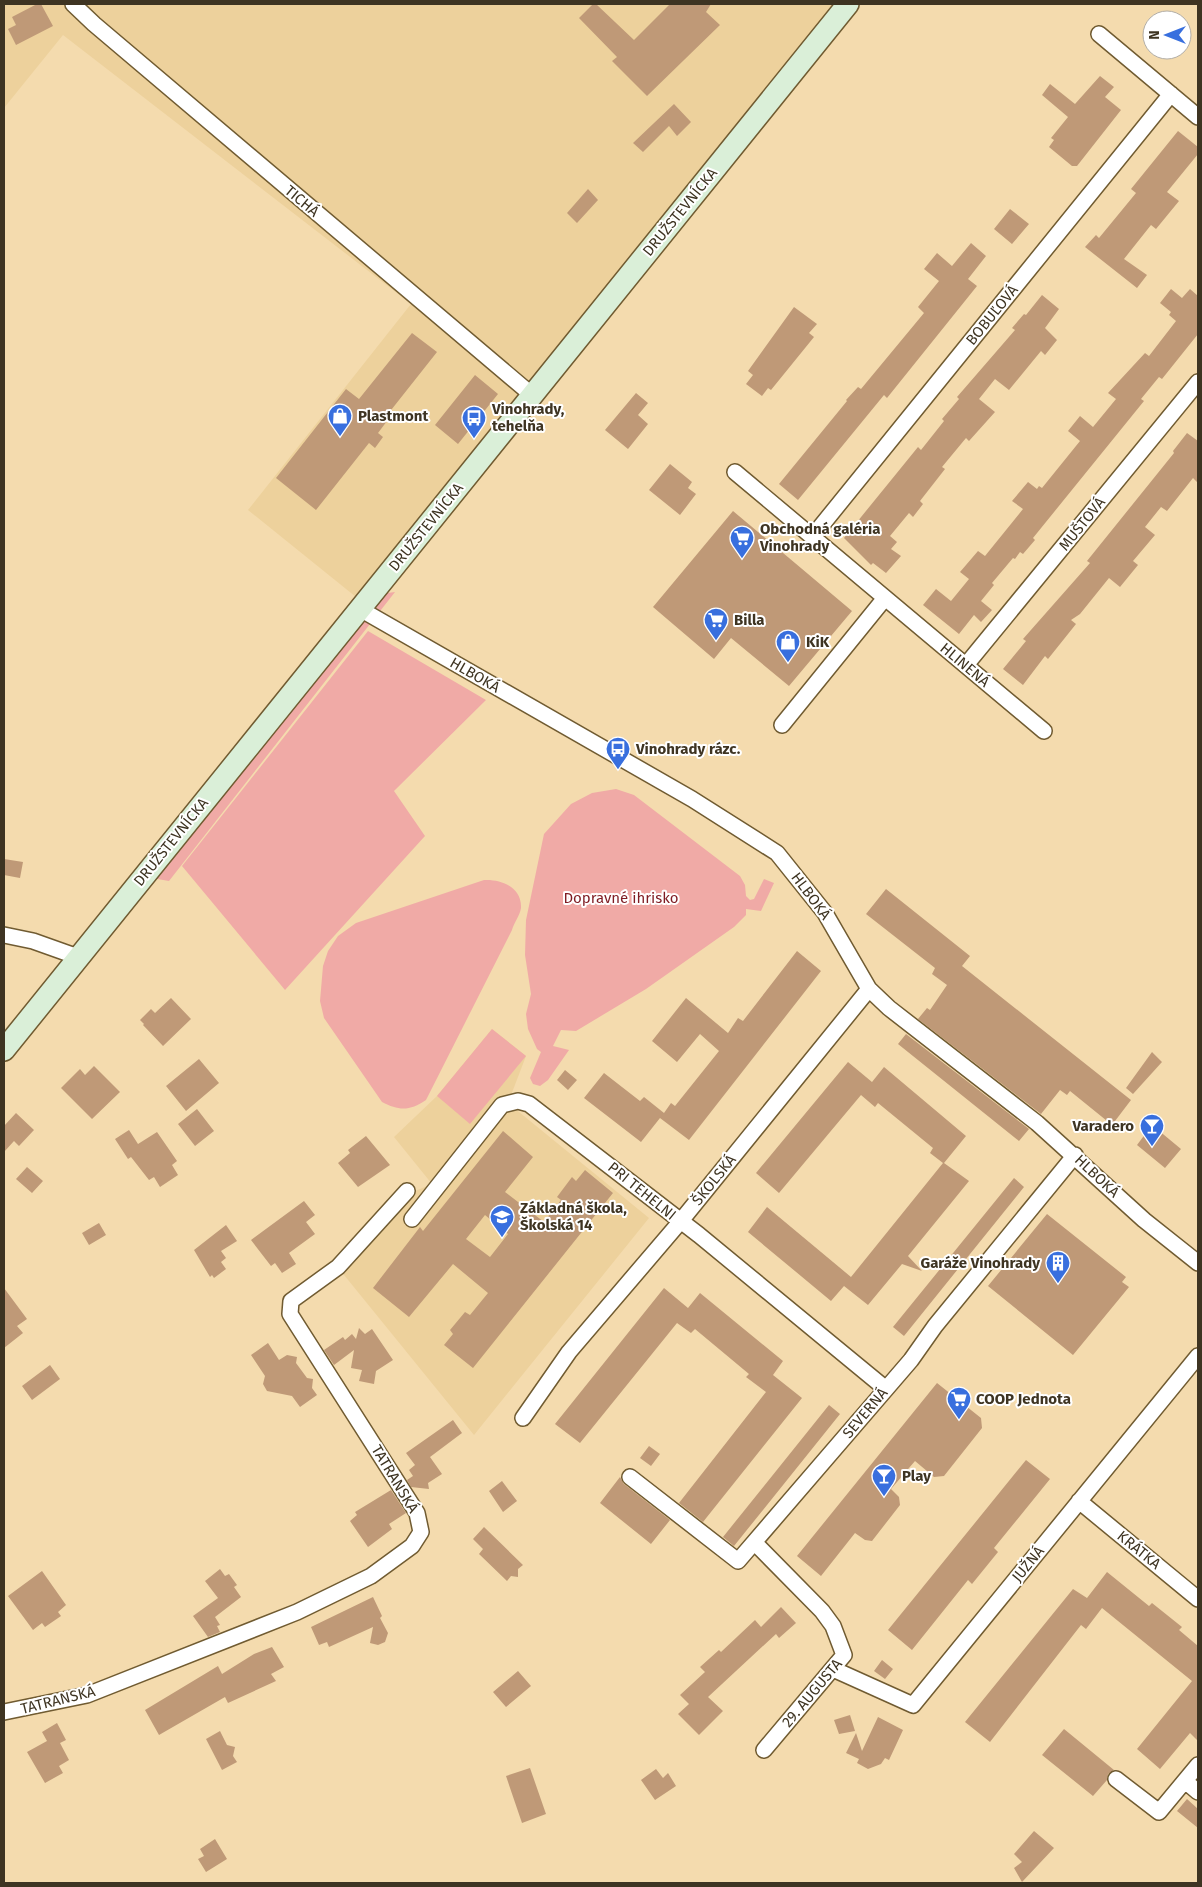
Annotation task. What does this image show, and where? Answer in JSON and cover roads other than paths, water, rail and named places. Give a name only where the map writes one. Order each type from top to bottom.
[{"type":"main road","name":"DRUŽSTEVNÍCKA","points":[[4,1050],[848,4]]},
{"type":"street","name":"TICHÁ","points":[[73,4],[109,37],[532,395]]},
{"type":"street","points":[[1099,34],[1198,117]]},
{"type":"street","name":"BOBUĽOVÁ","points":[[813,536],[1171,94]]},
{"type":"street","name":"MUŠTOVÁ","points":[[966,665],[1198,382]]},
{"type":"street","name":"HLINENÁ","points":[[735,472],[1044,731]]},
{"type":"street","points":[[782,725],[885,598]]},
{"type":"street","name":"HLBOKÁ","points":[[360,609],[707,808],[777,854],[825,913],[869,989],[889,1008],[1075,1155],[1144,1220],[1198,1262]]},
{"type":"street","points":[[4,935],[33,940],[78,957]]},
{"type":"street","name":"ŠKOLSKÁ","points":[[523,1418],[569,1352],[680,1222],[869,989]]},
{"type":"street","name":"PRI TEHELNI","points":[[412,1219],[502,1106],[518,1101],[529,1104],[556,1123],[886,1389]]},
{"type":"street","name":"SEVERNÁ","points":[[630,1477],[738,1561],[886,1389],[1075,1155]]},
{"type":"street","name":"TATRANSKÁ","points":[[4,1712],[87,1695],[297,1612],[372,1576],[412,1546],[422,1532],[417,1513],[290,1314],[291,1300],[338,1268],[408,1191]]},
{"type":"street","name":"JUŽNÁ","points":[[833,1669],[914,1705],[1198,1356]]},
{"type":"street","name":"KRÁTKA","points":[[1079,1501],[1198,1598]]},
{"type":"street","name":"29. AUGUSTA","points":[[755,1543],[822,1611],[834,1626],[844,1655],[764,1750]]},
{"type":"street","points":[[1116,1779],[1159,1812],[1198,1765]]},
{"type":"street","points":[[1185,1781],[1198,1792]]},
{"type":"place","name":"Plastmont","points":[[340,437]]},
{"type":"place","name":"Vinohrady, tehelňa","points":[[474,439]]},
{"type":"place","name":"Obchodná galéria Vinohrady","points":[[742,559]]},
{"type":"place","name":"Billa","points":[[716,641]]},
{"type":"place","name":"KiK","points":[[788,663]]},
{"type":"place","name":"Vinohrady rázc.","points":[[618,770]]},
{"type":"place","name":"Varadero","points":[[1152,1147]]},
{"type":"place","name":"Základná škola, Školská 14","points":[[502,1238]]},
{"type":"place","name":"Garáže Vinohrady","points":[[1058,1284]]},
{"type":"place","name":"COOP Jednota","points":[[959,1420]]},
{"type":"place","name":"Play","points":[[884,1497]]},
{"type":"park label","name":"Dopravné ihrisko","points":[[621,898]]}]
